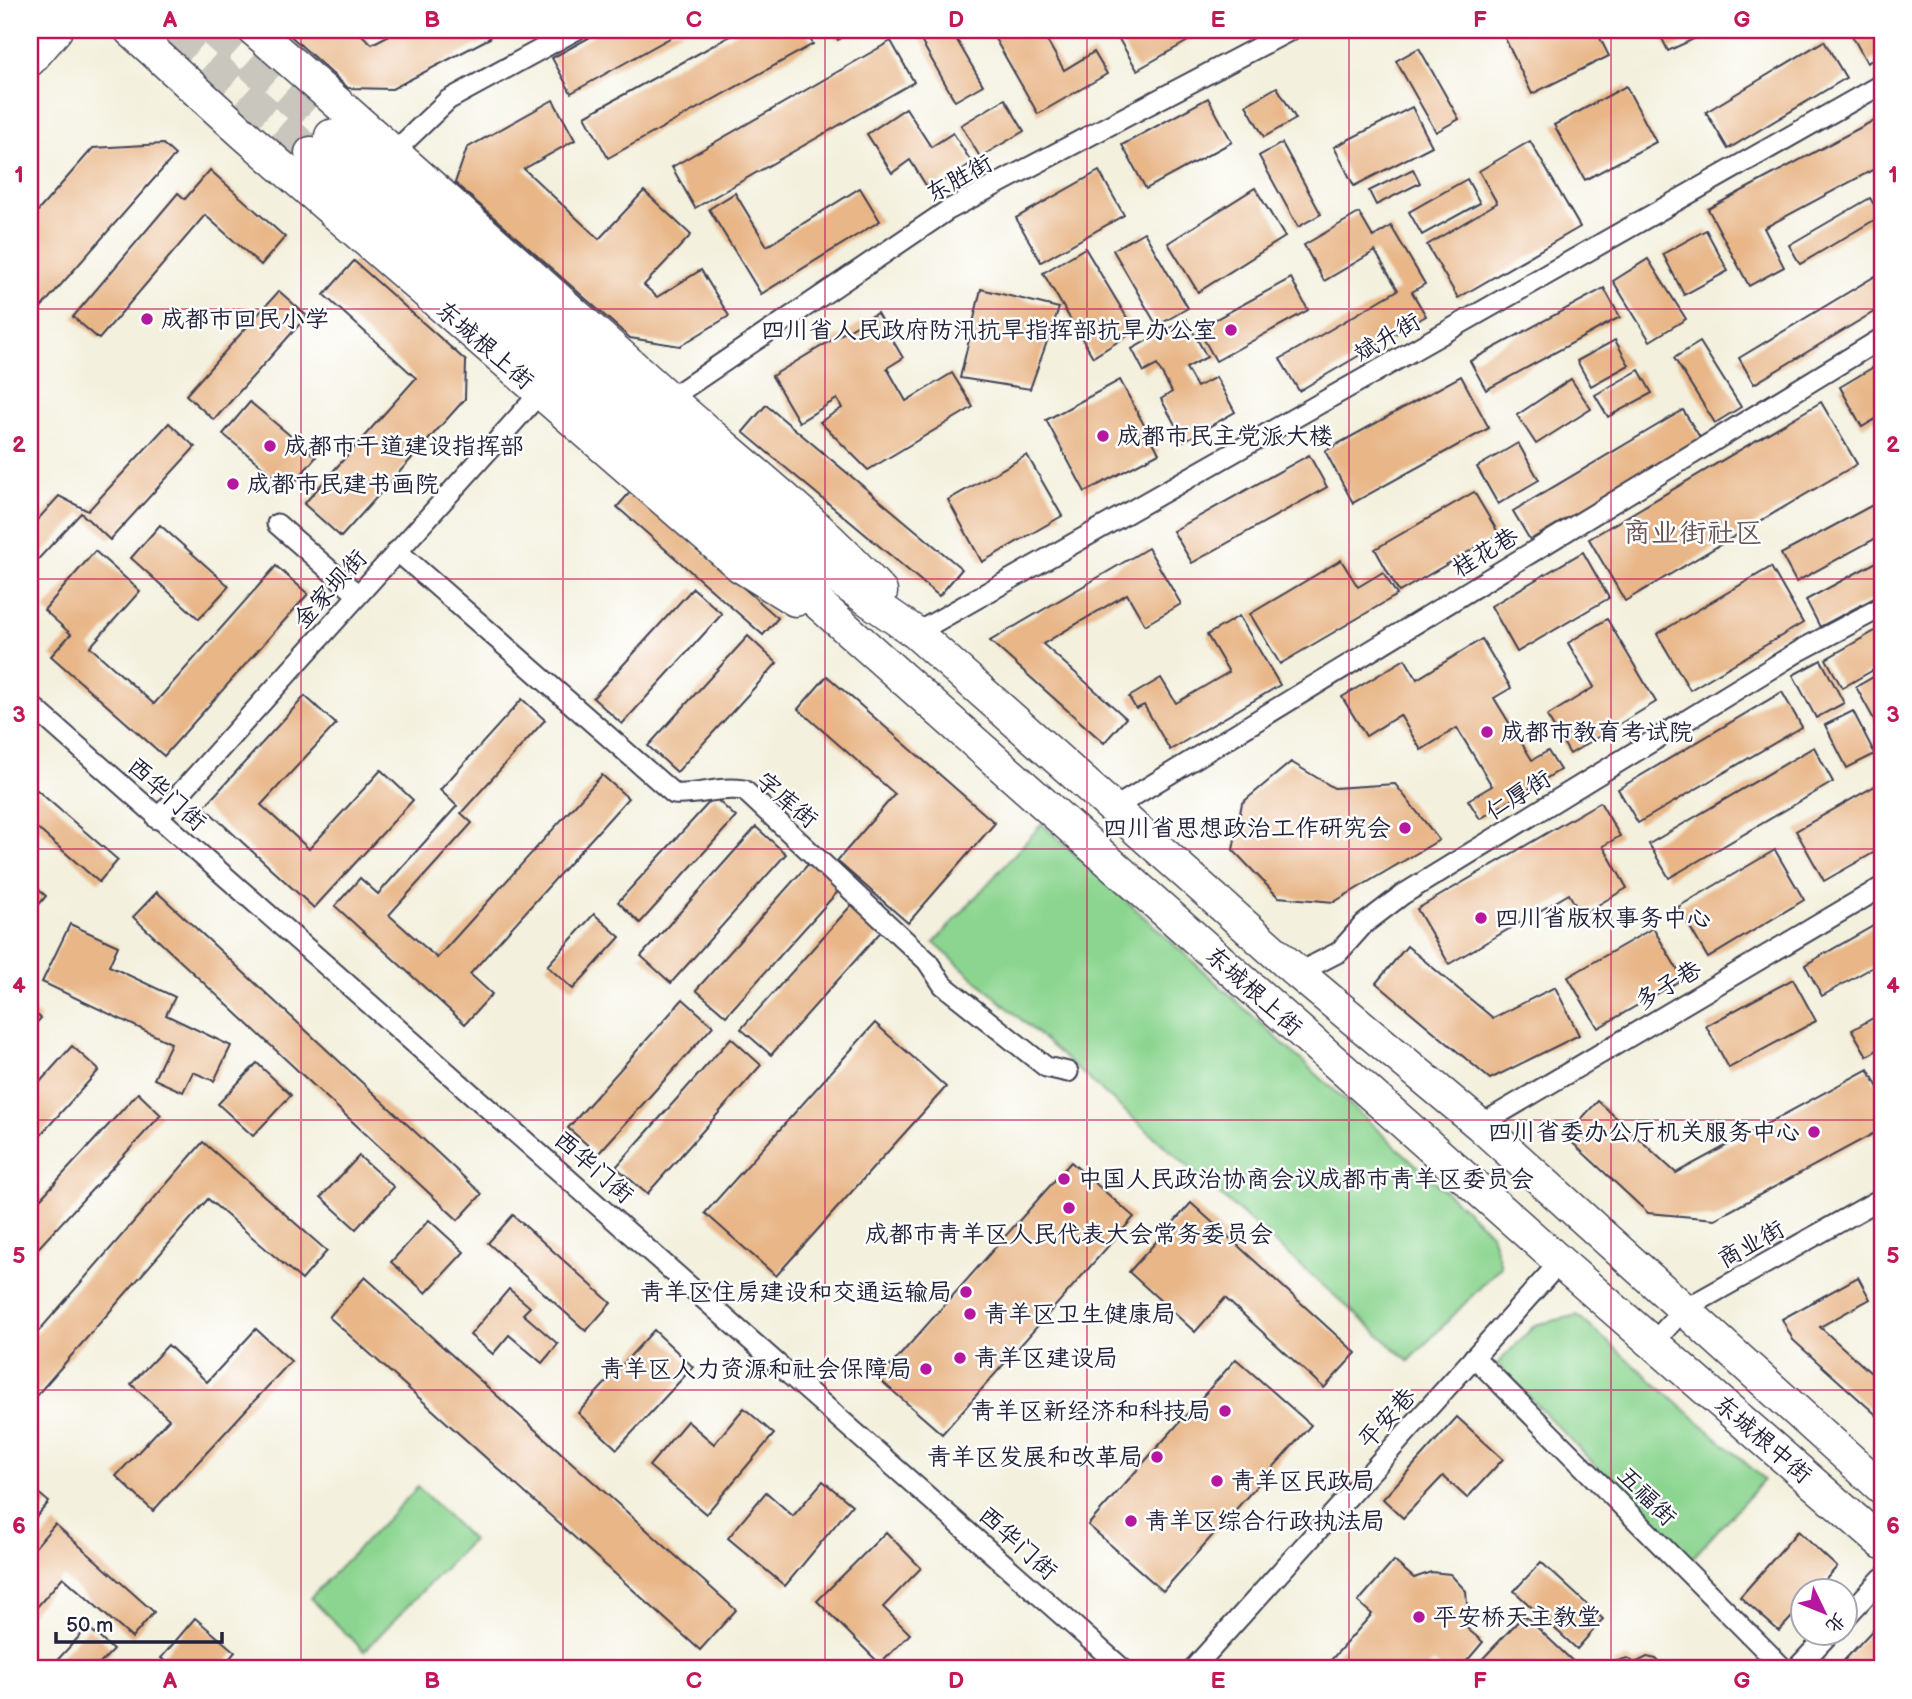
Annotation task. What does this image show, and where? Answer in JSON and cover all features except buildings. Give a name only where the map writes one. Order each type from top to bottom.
[{"type":"main road","points":[[30,60],[56,30]]},
{"type":"main road","name":"东城根上街","points":[[130,30],[253,143],[740,566],[856,638]]},
{"type":"main road","name":"东城根上街","points":[[254,30],[395,151],[862,570],[916,633]]},
{"type":"main road","name":"东城根上街","points":[[1653,1343],[856,638],[321,144],[834,576],[916,633],[1298,973],[1480,1125],[1683,1310]]},
{"type":"main road","name":"东城根中街","points":[[1683,1310],[1882,1488]]},
{"type":"main road","name":"东城根中街","points":[[1653,1343],[1878,1539]]},
{"type":"street","points":[[395,151],[448,100],[576,30]]},
{"type":"street","name":"东胜街","points":[[669,399],[948,210],[1291,30]]},
{"type":"street","name":"斌升街","points":[[916,633],[1882,84]]},
{"type":"street","name":"桂花巷","points":[[1114,807],[1882,338]]},
{"type":"street","name":"金家坝街","points":[[157,818],[540,393]]},
{"type":"street","points":[[277,524],[358,596]]},
{"type":"street","name":"字库街","points":[[397,551],[674,794],[696,795],[706,790],[725,787],[744,790],[927,961],[943,985],[1046,1067],[1068,1073]]},
{"type":"street","name":"仁厚街","points":[[1298,973],[1339,952],[1364,924],[1402,895],[1801,650],[1882,607]]},
{"type":"street","name":"西华门街","points":[[30,705],[1124,1669]]},
{"type":"street","name":"多子巷","points":[[1480,1125],[1882,887]]},
{"type":"street","name":"商业街","points":[[1653,1343],[1683,1310],[1882,1198]]},
{"type":"street","name":"平安巷","points":[[1193,1669],[1560,1262]]},
{"type":"street","name":"五福街","points":[[1475,1357],[1784,1669]]},
{"type":"street","points":[[1860,1602],[1882,1578]]},
{"type":"street","points":[[1796,1669],[1818,1646]]},
{"type":"green space","points":[[1042,824],[1491,1233],[1501,1266],[1409,1361],[934,943]]},
{"type":"green space","points":[[1577,1315],[1764,1479],[1689,1562],[1497,1364],[1535,1325]]},
{"type":"green space","points":[[418,1487],[472,1540],[364,1651],[310,1598]]},
{"type":"tunnel","points":[[173,30],[311,153]]},
{"type":"tunnel","points":[[212,30],[331,136]]},
{"type":"place","name":"成都市回民小学","points":[[147,319]]},
{"type":"place","name":"四川省人民政府防汛抗旱指挥部抗旱办公室","points":[[1231,330]]},
{"type":"place","name":"成都市民主党派大楼","points":[[1103,436]]},
{"type":"place","name":"成都市干道建设指挥部","points":[[270,446]]},
{"type":"place","name":"成都市民建书画院","points":[[233,484]]},
{"type":"place","name":"成都市教育考试院","points":[[1487,732]]},
{"type":"place","name":"四川省思想政治工作研究会","points":[[1405,828]]},
{"type":"place","name":"四川省版权事务中心","points":[[1481,918]]},
{"type":"place","name":"四川省委办公厅机关服务中心","points":[[1814,1132]]},
{"type":"place","name":"中国人民政治协商会议成都市青羊区委员会","points":[[1064,1179]]},
{"type":"place","name":"成都市青羊区人民代表大会常务委员会","points":[[1069,1208]]},
{"type":"place","name":"青羊区住房建设和交通运输局","points":[[966,1292]]},
{"type":"place","name":"青羊区卫生健康局","points":[[970,1314]]},
{"type":"place","name":"青羊区建设局","points":[[960,1358]]},
{"type":"place","name":"青羊区人力资源和社会保障局","points":[[926,1369]]},
{"type":"place","name":"青羊区新经济和科技局","points":[[1225,1411]]},
{"type":"place","name":"青羊区发展和改革局","points":[[1157,1457]]},
{"type":"place","name":"青羊区民政局","points":[[1217,1481]]},
{"type":"place","name":"青羊区综合行政执法局","points":[[1131,1521]]},
{"type":"place","name":"平安桥天主教堂","points":[[1419,1617]]},
{"type":"district","name":"商业街社区","points":[[1693,532]]}]
